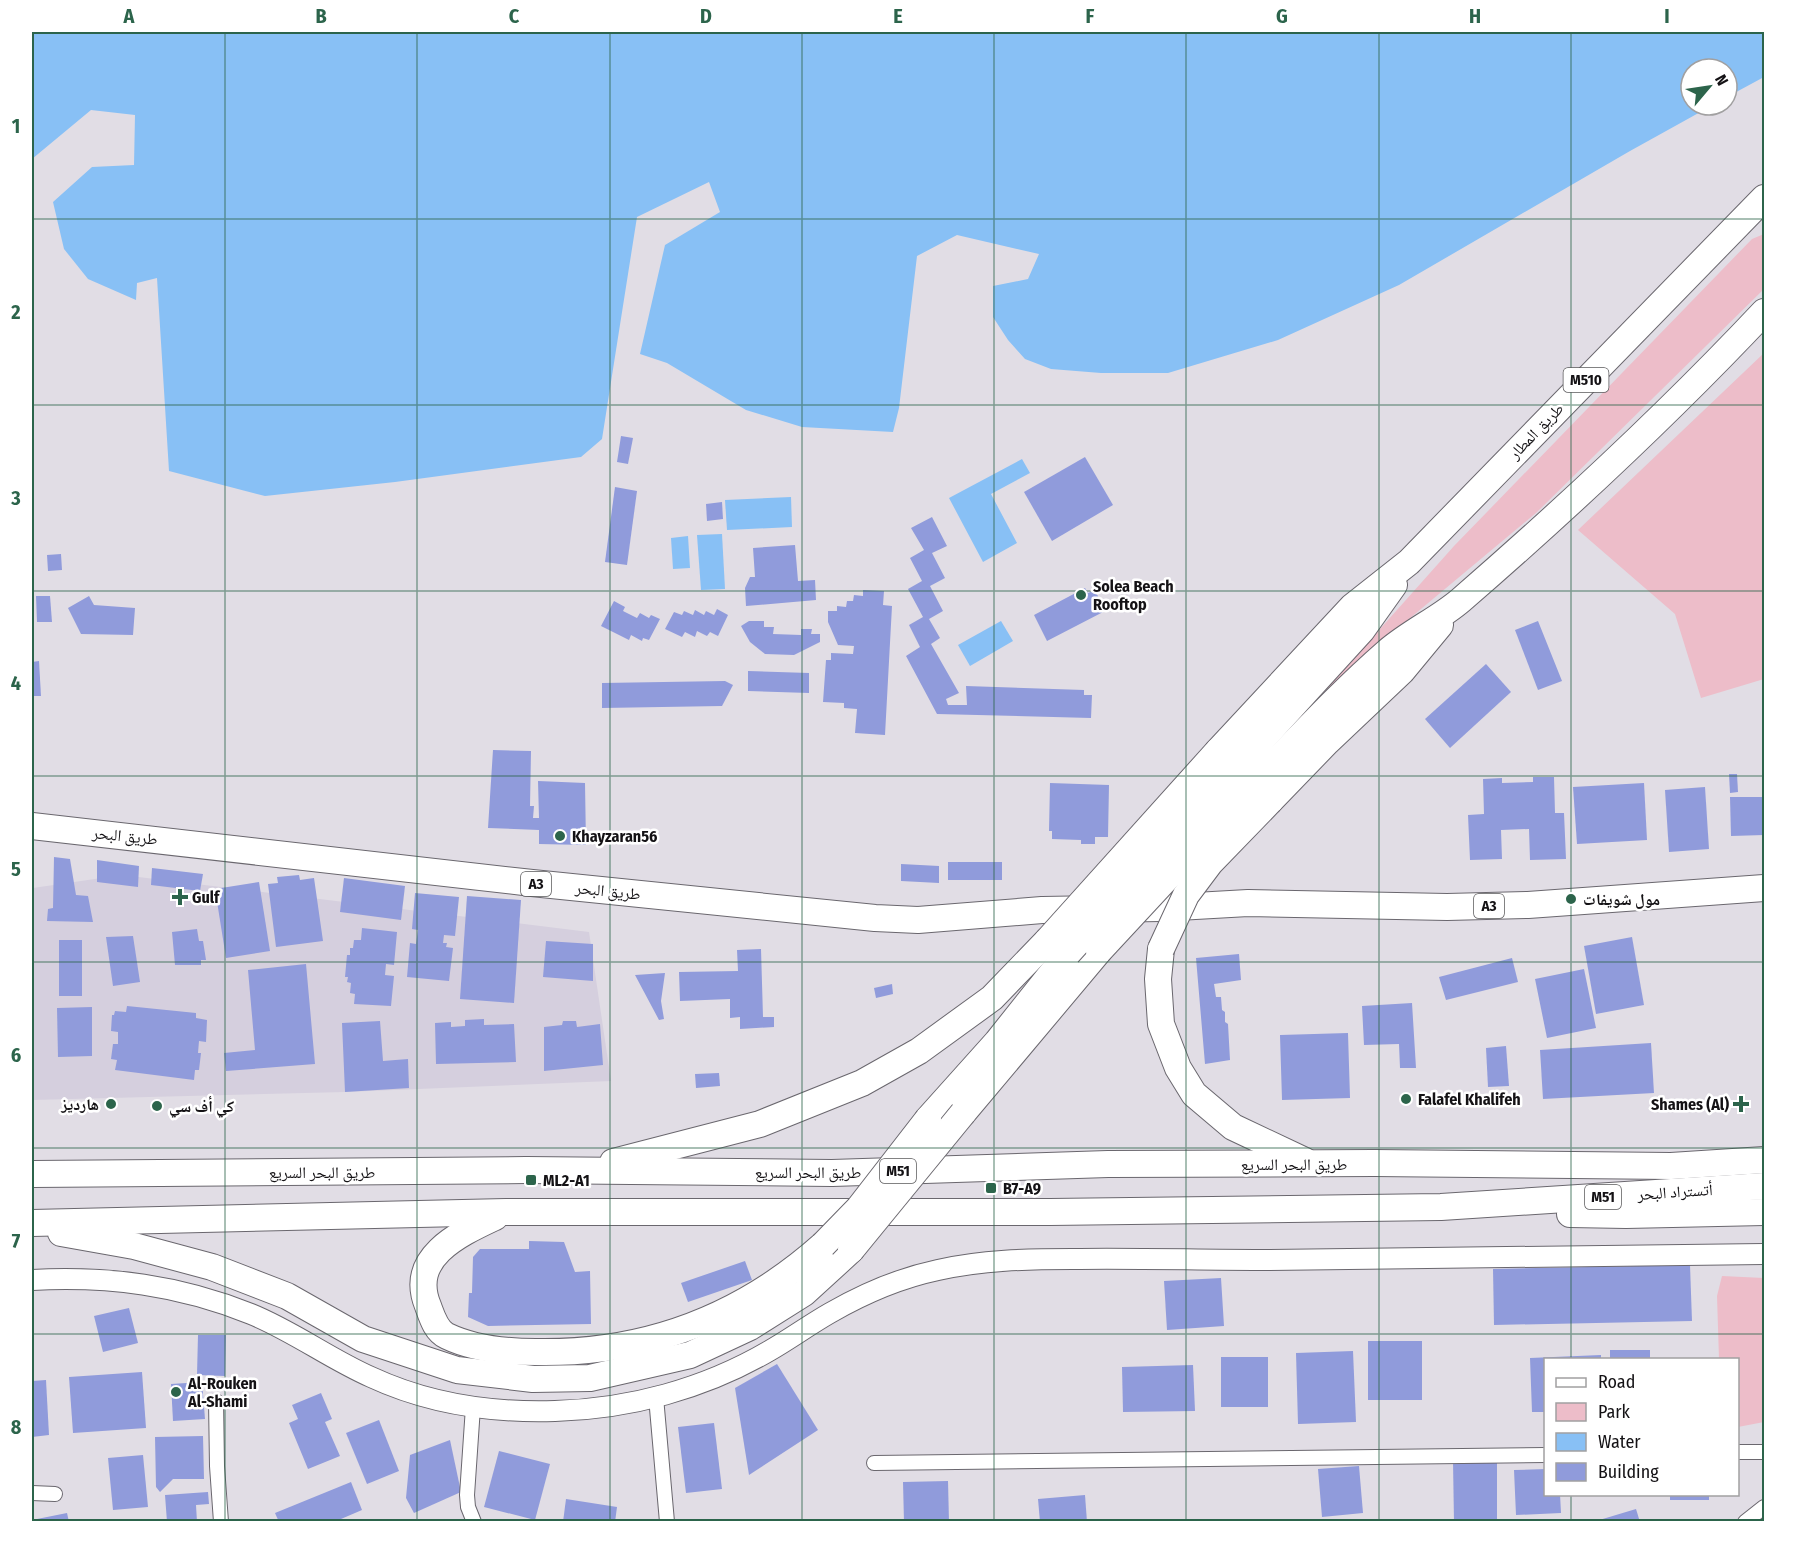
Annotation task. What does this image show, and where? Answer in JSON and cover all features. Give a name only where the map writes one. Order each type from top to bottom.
[{"type":"highway","name":"طريق المطار","points":[[1245,776],[1352,607],[1409,562],[1764,198]]},
{"type":"highway","points":[[1734,229],[1764,223]]},
{"type":"highway","points":[[580,1171],[760,1124],[862,1083],[919,1051],[1058,946],[1245,776],[1348,689],[1389,651],[1459,602],[1658,421],[1764,312]]},
{"type":"highway","points":[[1245,776],[1210,863],[1186,896],[1161,949],[1158,979],[1161,1024],[1178,1068],[1194,1094],[1233,1127],[1311,1164]]},
{"type":"highway","points":[[32,1228],[134,1246],[212,1267],[287,1296],[363,1339],[457,1370],[532,1379],[590,1378],[690,1355],[750,1326],[804,1293],[851,1250],[1245,776]]},
{"type":"highway","name":"طريق البحر","points":[[32,826],[532,884],[875,918],[918,920],[1042,910],[1160,908],[1248,903],[1447,907],[1528,905],[1764,888]]},
{"type":"highway","points":[[506,1212],[465,1231],[440,1249],[426,1271],[423,1295],[434,1322],[445,1336],[481,1347],[511,1352],[592,1351],[643,1342],[688,1328],[740,1305],[785,1277],[823,1245],[859,1208],[928,1119],[997,1042],[1058,946]]},
{"type":"highway","points":[[1730,1163],[1764,1153]]},
{"type":"highway","name":"طريق البحر السريع","points":[[32,1174],[580,1171],[832,1173],[1108,1164],[1436,1163],[1671,1166],[1764,1160]]},
{"type":"highway","name":"أتستراد البحر","points":[[1441,1207],[1764,1186]]},
{"type":"highway","points":[[1441,1207],[1510,1214],[1626,1215],[1764,1212]]},
{"type":"highway","name":"M51","points":[[32,1223],[506,1212],[1050,1212],[1441,1207]]},
{"type":"street","points":[[32,1280],[72,1278],[113,1280],[143,1283],[186,1293],[232,1307],[279,1327],[371,1378],[411,1394],[443,1402],[511,1411],[574,1410],[627,1404],[656,1397],[730,1371],[767,1353],[829,1313],[894,1283],[938,1270],[987,1262],[1055,1259],[1282,1260],[1764,1254]]},
{"type":"street","points":[[656,1397],[667,1521]]},
{"type":"street","points":[[216,1401],[221,1521]]},
{"type":"street","points":[[473,1407],[467,1495],[468,1507],[474,1521]]},
{"type":"street","points":[[1739,1452],[1764,1452]]},
{"type":"street","points":[[874,1463],[1544,1455]]},
{"type":"street","points":[[32,1493],[55,1494]]},
{"type":"street","points":[[1746,1521],[1764,1507]]},
{"type":"shaded area","points":[[122,875],[589,932],[611,1081],[345,1092],[32,1100],[33,888]]},
{"type":"green space","points":[[1764,234],[1764,289],[1536,513],[1403,624],[1298,721],[1454,546],[1752,239]]},
{"type":"green space","points":[[1764,353],[1764,679],[1701,698],[1675,614],[1578,530]]},
{"type":"green space","points":[[1722,1276],[1764,1278],[1764,1422],[1739,1427],[1739,1358],[1719,1358],[1717,1296]]},
{"type":"water","points":[[32,32],[1764,32],[1764,77],[1739,91],[1739,57],[1679,57],[1679,117],[1691,117],[1399,285],[1278,340],[1168,373],[1101,373],[1051,369],[1025,359],[1008,340],[993,317],[993,286],[1028,279],[1039,254],[957,235],[917,256],[899,408],[893,432],[802,427],[746,410],[667,363],[640,354],[665,245],[720,212],[709,182],[637,217],[602,439],[581,457],[395,482],[265,496],[169,471],[157,278],[137,283],[136,300],[88,279],[64,249],[53,202],[92,167],[134,165],[135,115],[91,110],[32,159]]},
{"type":"water","points":[[1022,459],[1030,473],[991,494],[1017,543],[983,562],[949,498]]},
{"type":"water","points":[[791,497],[792,527],[727,530],[725,500]]},
{"type":"water","points":[[722,534],[725,589],[701,590],[697,535]]},
{"type":"water","points":[[688,536],[690,568],[673,569],[671,538]]},
{"type":"water","points":[[1001,621],[1013,641],[970,666],[958,645]]},
{"type":"building","points":[[621,436],[633,438],[628,464],[617,462]]},
{"type":"building","points":[[1085,457],[1113,505],[1052,541],[1024,492]]},
{"type":"building","points":[[615,487],[637,491],[627,565],[605,562]]},
{"type":"building","points":[[722,502],[723,519],[707,521],[706,504]]},
{"type":"building","points":[[932,517],[947,546],[932,553],[945,578],[930,586],[943,611],[929,619],[940,638],[931,644],[959,693],[946,699],[948,705],[967,705],[966,686],[1084,690],[1084,695],[1092,695],[1091,718],[937,714],[906,656],[920,647],[909,625],[923,617],[908,589],[922,581],[910,558],[924,550],[911,528]]},
{"type":"building","points":[[795,545],[798,581],[815,580],[816,600],[746,606],[745,588],[750,577],[755,577],[753,548]]},
{"type":"building","points":[[61,554],[62,570],[48,571],[47,555]]},
{"type":"building","points":[[1085,588],[1088,593],[1095,590],[1105,611],[1047,641],[1034,615]]},
{"type":"building","points":[[863,590],[884,591],[883,605],[892,606],[885,735],[855,733],[857,709],[844,708],[844,703],[823,702],[826,660],[831,660],[831,653],[853,654],[854,646],[838,645],[828,622],[828,611],[837,611],[837,606],[846,607],[847,601],[853,601],[854,595],[863,596]]},
{"type":"building","points":[[36,596],[50,596],[52,622],[37,622]]},
{"type":"building","points":[[89,596],[94,605],[135,608],[133,635],[81,634],[68,608]]},
{"type":"building","points":[[614,601],[625,607],[623,611],[637,618],[640,613],[649,618],[651,615],[660,619],[649,640],[643,638],[642,641],[631,635],[629,640],[601,626]]},
{"type":"building","points":[[717,609],[728,615],[718,636],[710,632],[707,636],[697,631],[695,637],[685,632],[682,637],[665,629],[674,612],[682,615],[684,611],[693,615],[695,610],[704,615],[706,611],[714,615]]},
{"type":"building","points":[[749,621],[764,621],[764,627],[774,627],[773,634],[801,635],[801,629],[812,629],[811,634],[820,634],[820,642],[794,655],[765,654],[750,642],[741,626]]},
{"type":"building","points":[[1538,621],[1562,681],[1538,690],[1515,630]]},
{"type":"building","points":[[39,661],[41,696],[32,696],[32,662]]},
{"type":"building","points":[[1486,664],[1511,692],[1450,748],[1425,719]]},
{"type":"building","points":[[748,671],[809,673],[809,693],[748,691]]},
{"type":"building","points":[[725,681],[733,685],[722,706],[602,708],[602,683]]},
{"type":"building","points":[[493,750],[531,751],[530,806],[534,806],[533,818],[539,818],[538,781],[585,783],[586,845],[539,844],[539,830],[488,828]]},
{"type":"building","points":[[1729,774],[1737,774],[1738,792],[1730,793]]},
{"type":"building","points":[[1533,777],[1554,777],[1555,813],[1564,813],[1566,859],[1530,860],[1529,829],[1501,830],[1502,859],[1470,860],[1468,815],[1484,814],[1483,779],[1502,778],[1502,783],[1533,782]]},
{"type":"building","points":[[1050,783],[1109,785],[1108,837],[1095,837],[1095,844],[1081,844],[1081,840],[1052,839],[1052,831],[1049,831]]},
{"type":"building","points":[[1644,783],[1647,840],[1577,844],[1573,787]]},
{"type":"building","points":[[1705,787],[1709,849],[1669,852],[1665,790]]},
{"type":"building","points":[[1730,797],[1764,797],[1764,835],[1731,836]]},
{"type":"building","points":[[54,857],[70,859],[76,895],[88,896],[93,922],[47,921],[48,909],[53,908]]},
{"type":"building","points":[[97,860],[139,866],[138,887],[97,882]]},
{"type":"building","points":[[948,862],[1002,862],[1002,880],[948,880]]},
{"type":"building","points":[[901,864],[939,866],[939,883],[901,881]]},
{"type":"building","points":[[152,868],[203,874],[200,891],[151,885]]},
{"type":"building","points":[[299,875],[300,880],[314,878],[323,941],[276,947],[268,884],[278,883],[277,877]]},
{"type":"building","points":[[344,878],[405,886],[401,920],[340,912]]},
{"type":"building","points":[[259,882],[270,951],[226,958],[215,889]]},
{"type":"building","points":[[415,893],[459,897],[455,936],[444,935],[443,943],[447,943],[446,947],[453,948],[449,981],[407,977],[410,943],[416,944],[418,930],[412,929]]},
{"type":"building","points":[[467,896],[521,900],[514,1003],[460,999]]},
{"type":"building","points":[[362,928],[397,932],[394,965],[386,964],[385,975],[394,976],[391,1006],[354,1004],[355,994],[350,993],[351,983],[347,982],[348,977],[345,977],[347,955],[350,955],[350,948],[353,948],[354,940],[361,940]]},
{"type":"building","points":[[197,929],[199,941],[203,941],[206,960],[201,960],[201,965],[175,965],[172,932]]},
{"type":"building","points":[[133,936],[140,982],[113,986],[106,937]]},
{"type":"building","points":[[1632,937],[1644,1005],[1596,1014],[1584,946]]},
{"type":"building","points":[[59,940],[82,940],[82,996],[59,996]]},
{"type":"building","points":[[546,941],[593,944],[593,981],[543,977]]},
{"type":"building","points":[[761,949],[763,1017],[774,1017],[774,1027],[740,1029],[740,1017],[730,1018],[730,999],[680,1001],[679,972],[738,971],[737,950]]},
{"type":"building","points":[[1239,954],[1241,980],[1214,984],[1216,997],[1221,997],[1225,1022],[1228,1024],[1230,1060],[1205,1064],[1196,958]]},
{"type":"building","points":[[1512,958],[1518,982],[1446,1000],[1439,977]]},
{"type":"building","points":[[306,964],[315,1064],[226,1071],[224,1053],[255,1050],[248,970]]},
{"type":"building","points":[[1584,969],[1596,1028],[1547,1038],[1535,979]]},
{"type":"building","points":[[665,973],[661,1001],[664,1019],[659,1020],[635,975]]},
{"type":"building","points":[[892,984],[893,994],[876,998],[874,988]]},
{"type":"building","points":[[1412,1003],[1416,1068],[1400,1068],[1399,1044],[1364,1045],[1362,1006]]},
{"type":"building","points":[[127,1006],[196,1013],[196,1018],[207,1020],[206,1042],[199,1041],[198,1053],[201,1053],[199,1070],[195,1070],[194,1080],[115,1070],[117,1060],[111,1059],[113,1044],[118,1044],[118,1032],[111,1031],[112,1015],[115,1011],[126,1012]]},
{"type":"building","points":[[92,1007],[92,1056],[58,1057],[57,1008]]},
{"type":"building","points":[[484,1019],[484,1025],[514,1024],[516,1062],[436,1064],[435,1023],[451,1022],[451,1027],[465,1026],[465,1020]]},
{"type":"building","points":[[380,1021],[383,1061],[408,1059],[409,1088],[345,1092],[342,1023]]},
{"type":"building","points":[[563,1021],[576,1021],[577,1027],[600,1024],[603,1065],[544,1071],[544,1027],[562,1025]]},
{"type":"building","points":[[1348,1033],[1350,1098],[1282,1100],[1280,1035]]},
{"type":"building","points":[[1651,1043],[1654,1093],[1543,1099],[1540,1050]]},
{"type":"building","points":[[1506,1046],[1509,1086],[1488,1087],[1486,1048]]},
{"type":"building","points":[[719,1073],[720,1086],[696,1088],[695,1074]]},
{"type":"building","points":[[529,1241],[564,1242],[575,1272],[590,1271],[591,1324],[488,1326],[468,1317],[469,1293],[472,1293],[473,1257],[480,1249],[529,1249]]},
{"type":"building","points":[[745,1261],[752,1280],[688,1302],[681,1283]]},
{"type":"building","points":[[1690,1265],[1692,1321],[1494,1325],[1493,1269]]},
{"type":"building","points":[[1221,1278],[1224,1326],[1167,1330],[1164,1281]]},
{"type":"building","points":[[129,1308],[138,1343],[103,1352],[94,1316]]},
{"type":"building","points":[[198,1335],[226,1335],[225,1376],[197,1375]]},
{"type":"building","points":[[1368,1341],[1422,1341],[1422,1400],[1368,1400]]},
{"type":"building","points":[[1610,1350],[1650,1350],[1650,1358],[1610,1358]]},
{"type":"building","points":[[1353,1351],[1356,1422],[1298,1424],[1296,1353]]},
{"type":"building","points":[[1601,1355],[1601,1358],[1544,1358],[1544,1412],[1532,1412],[1530,1358]]},
{"type":"building","points":[[1221,1357],[1268,1357],[1268,1407],[1221,1407]]},
{"type":"building","points":[[777,1364],[818,1430],[749,1475],[735,1388]]},
{"type":"building","points":[[1193,1365],[1195,1411],[1123,1412],[1122,1367]]},
{"type":"building","points":[[142,1372],[146,1428],[73,1433],[69,1377]]},
{"type":"building","points":[[46,1380],[49,1435],[32,1437],[32,1381]]},
{"type":"building","points":[[202,1382],[205,1419],[173,1421],[171,1384]]},
{"type":"building","points":[[321,1393],[332,1419],[325,1422],[340,1456],[308,1469],[289,1423],[298,1419],[292,1405]]},
{"type":"building","points":[[379,1420],[399,1471],[367,1484],[346,1433]]},
{"type":"building","points":[[714,1423],[722,1489],[686,1493],[678,1427]]},
{"type":"building","points":[[203,1436],[204,1479],[173,1479],[160,1492],[156,1487],[155,1437]]},
{"type":"building","points":[[450,1440],[461,1492],[414,1513],[406,1498],[410,1455]]},
{"type":"building","points":[[499,1451],[550,1464],[535,1520],[484,1507]]},
{"type":"building","points":[[143,1455],[148,1507],[113,1510],[108,1458]]},
{"type":"building","points":[[1453,1461],[1497,1461],[1497,1522],[1454,1522]]},
{"type":"building","points":[[1359,1466],[1363,1513],[1322,1517],[1318,1469]]},
{"type":"building","points":[[1544,1469],[1544,1496],[1560,1496],[1561,1513],[1516,1515],[1514,1470]]},
{"type":"building","points":[[948,1481],[949,1522],[904,1522],[903,1482]]},
{"type":"building","points":[[351,1482],[362,1510],[334,1522],[279,1522],[275,1513]]},
{"type":"building","points":[[208,1492],[209,1504],[196,1505],[197,1522],[167,1522],[165,1495]]},
{"type":"building","points":[[1085,1495],[1087,1522],[1040,1522],[1038,1499]]},
{"type":"building","points":[[1670,1496],[1709,1496],[1709,1500],[1670,1500]]},
{"type":"building","points":[[566,1499],[617,1507],[615,1522],[563,1522]]},
{"type":"building","points":[[1636,1509],[1640,1522],[1596,1522],[1596,1521]]},
{"type":"building","points":[[67,1513],[69,1522],[32,1522],[32,1520]]},
{"type":"place","name":"Solea Beach Rooftop","points":[[1081,595]]},
{"type":"place","name":"Khayzaran56","points":[[560,836]]},
{"type":"place","name":"Gulf","points":[[180,897]]},
{"type":"place","name":"مول شويفات","points":[[1571,899]]},
{"type":"place","name":"Falafel Khalifeh","points":[[1406,1099]]},
{"type":"place","name":"هارديز","points":[[111,1104]]},
{"type":"place","name":"Shames (Al)","points":[[1741,1104]]},
{"type":"place","name":"كي أف سي","points":[[157,1106]]},
{"type":"place","name":"ML2-A1","points":[[531,1180]]},
{"type":"place","name":"B7-A9","points":[[991,1188]]},
{"type":"place","name":"Al-Rouken Al-Shami","points":[[176,1392]]}]
